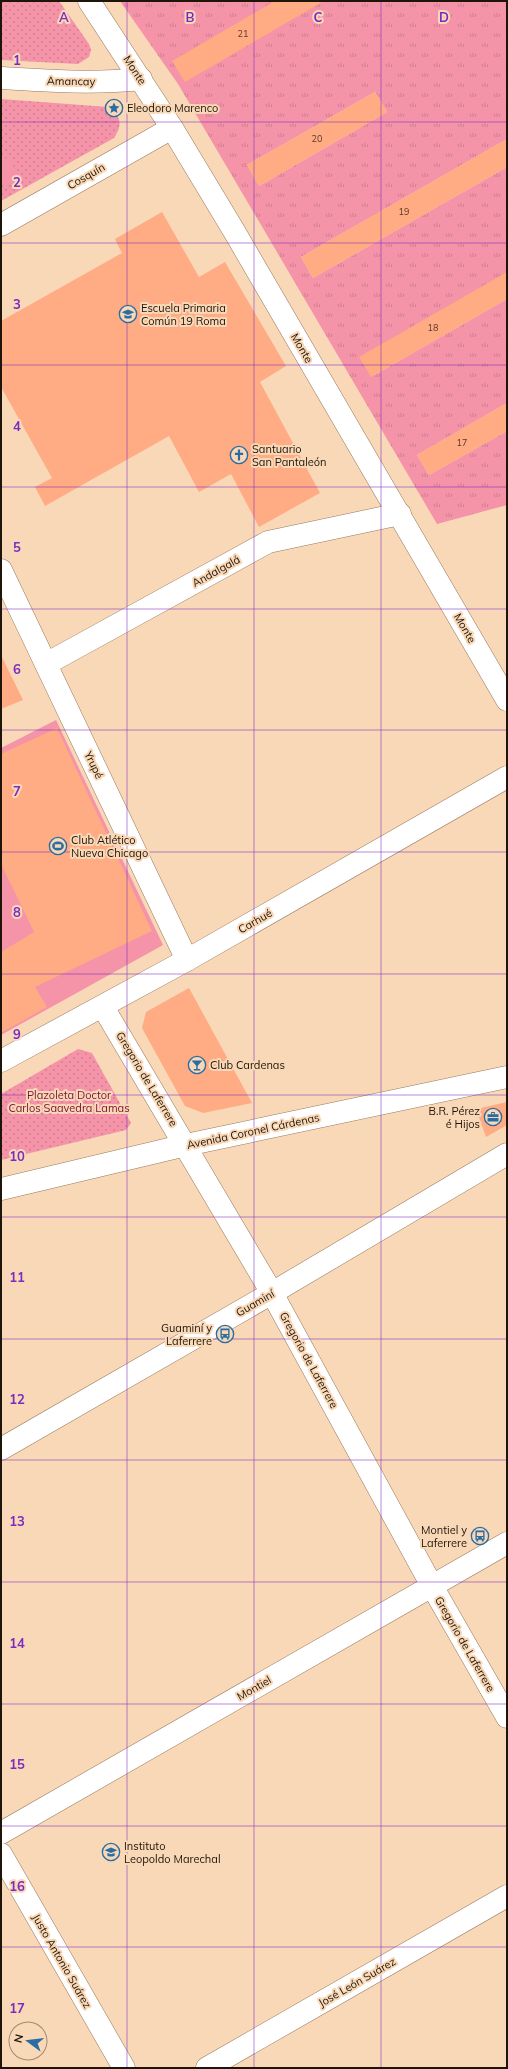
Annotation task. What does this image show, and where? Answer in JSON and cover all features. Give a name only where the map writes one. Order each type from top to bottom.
[{"type":"street","name":"Monte","points":[[89,1],[172,128],[400,514],[507,700]]},
{"type":"street","name":"Amancay","points":[[1,78],[51,82],[105,82],[141,79]]},
{"type":"street","name":"Cosquín","points":[[1,224],[172,128]]},
{"type":"street","name":"Andalgalá","points":[[46,664],[268,542],[400,514]]},
{"type":"street","name":"Yrupé","points":[[1,570],[187,960]]},
{"type":"street","name":"Carhué","points":[[1,1061],[103,1007],[187,960],[507,777]]},
{"type":"street","name":"Gregorio de Laferrere","points":[[103,1007],[186,1145],[272,1293],[432,1586],[507,1717]]},
{"type":"street","name":"Avenida Coronel Cárdenas","points":[[1,1189],[186,1145],[507,1077]]},
{"type":"street","name":"Guaminí","points":[[1,1449],[272,1293],[507,1154]]},
{"type":"street","name":"Montiel","points":[[1,1833],[507,1543]]},
{"type":"street","name":"Justo Antonio Suárez","points":[[1,1854],[124,2068]]},
{"type":"street","name":"José León Suárez","points":[[207,2068],[507,1896]]},
{"type":"green space","points":[[1,1],[59,1],[89,44],[91,50],[89,57],[78,64],[1,60]]},
{"type":"green space","points":[[120,1],[507,1],[507,139],[301,257],[313,278],[507,167],[507,272],[371,377],[507,299],[507,403],[417,455],[429,475],[507,431],[507,505],[437,524],[178,84]],"holes":[[[375,92],[387,112],[259,186],[247,165]]]},
{"type":"green space","points":[[1,99],[108,107],[116,114],[118,118],[119,129],[114,138],[1,201]]},
{"type":"green space","points":[[9,157],[19,177],[1,186],[1,161]]},
{"type":"green space","name":"Club Atlético Nueva Chicago","points":[[56,720],[163,945],[1,1035],[1,748]]},
{"type":"green space","name":"Plazoleta Doctor Carlos Saavedra Lamas","points":[[78,1049],[92,1053],[131,1123],[126,1130],[1,1160],[1,1094]]},
{"type":"building","points":[[275,1],[324,1],[185,82],[172,61]]},
{"type":"building","points":[[375,92],[387,112],[259,186],[247,165]]},
{"type":"building","points":[[507,139],[507,167],[313,278],[301,257]]},
{"type":"building","name":"Escuela Primaria Común 19 Roma","points":[[162,212],[199,277],[225,262],[286,366],[260,382],[320,493],[259,527],[231,474],[199,492],[169,436],[45,506],[35,487],[52,478],[1,387],[1,321],[122,253],[115,239]]},
{"type":"building","points":[[507,272],[507,299],[371,377],[359,357]]},
{"type":"building","points":[[507,403],[507,431],[429,475],[417,455]]},
{"type":"building","points":[[1,655],[23,700],[1,709]]},
{"type":"building","name":"Club Atlético Nueva Chicago","points":[[57,728],[152,931],[35,987],[47,1007],[1,1033],[1,952],[34,932],[1,864],[1,754]]},
{"type":"building","name":"Club Cardenas","points":[[189,988],[252,1103],[203,1113],[185,1106],[142,1028],[146,1012]]},
{"type":"building","name":"B.R. Pérez é Hijos","points":[[507,1102],[507,1125],[486,1137],[476,1109]]},
{"type":"place","name":"Eleodoro Marenco","points":[[114,108]]},
{"type":"place","name":"Escuela Primaria Común 19 Roma","points":[[128,314]]},
{"type":"place","name":"Santuario San Pantaleón","points":[[239,455]]},
{"type":"place","name":"Club Atlético Nueva Chicago","points":[[58,846]]},
{"type":"place","name":"Club Cardenas","points":[[197,1065]]},
{"type":"place","name":"B.R. Pérez é Hijos","points":[[493,1117]]},
{"type":"place","name":"Guaminí y Laferrere","points":[[225,1334]]},
{"type":"place","name":"Montiel y Laferrere","points":[[480,1536]]},
{"type":"place","name":"Instituto Leopoldo Marechal","points":[[111,1852]]}]
